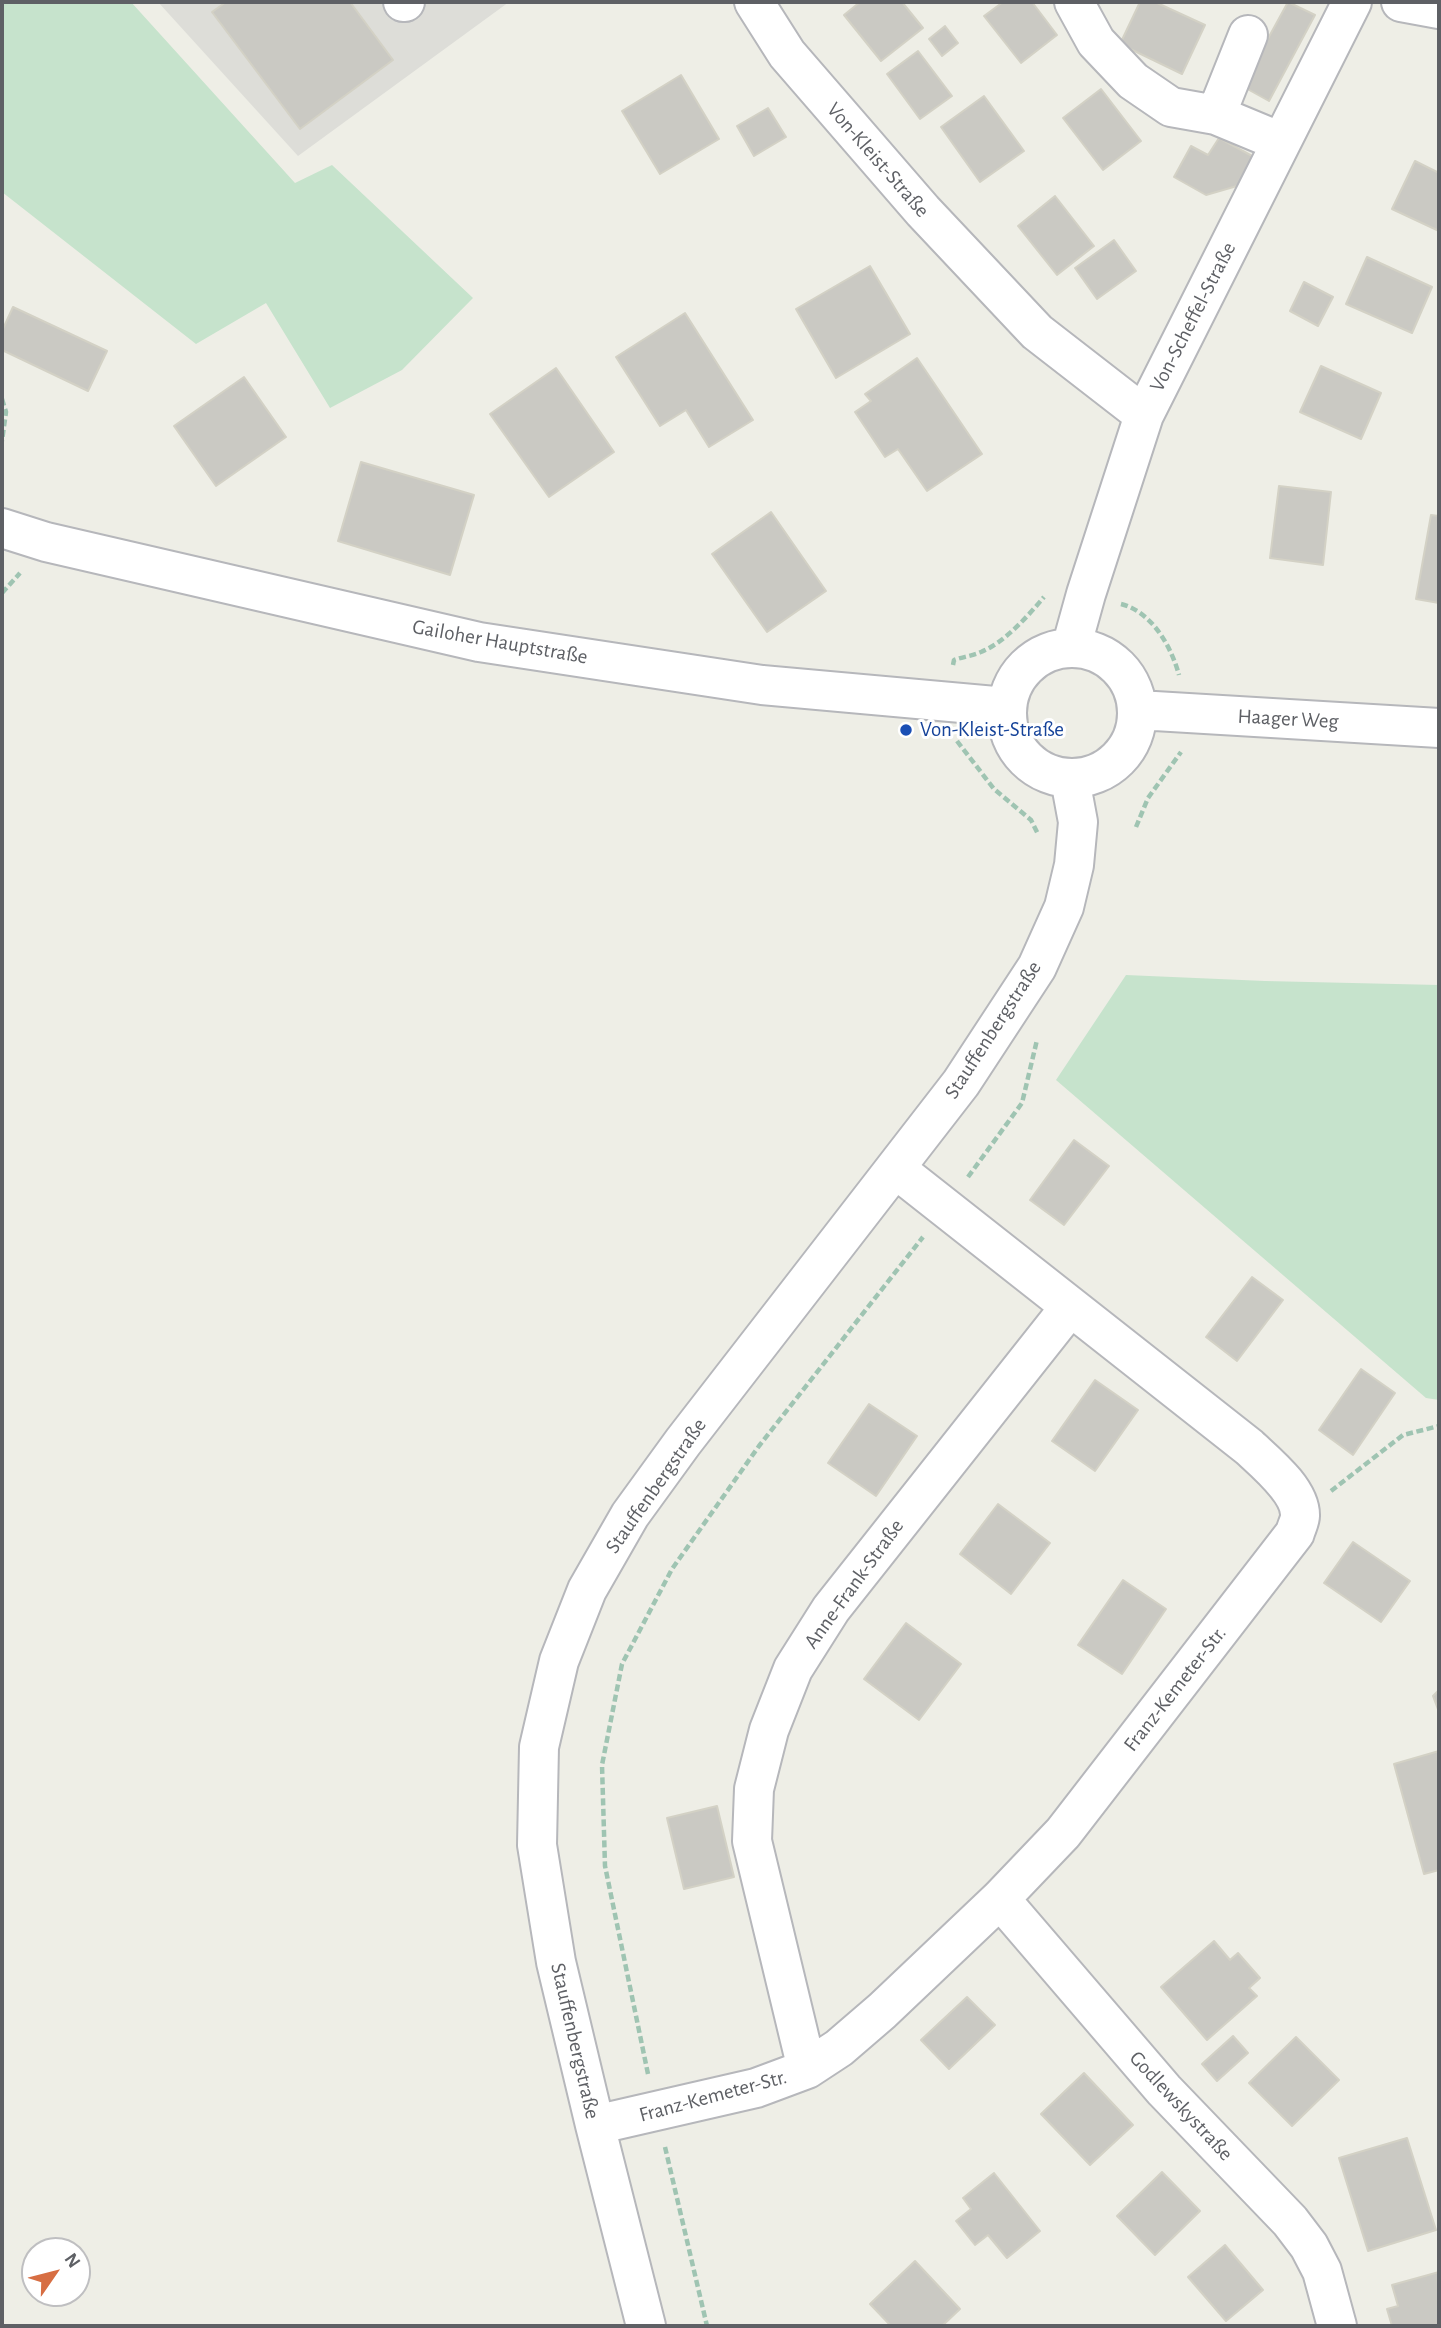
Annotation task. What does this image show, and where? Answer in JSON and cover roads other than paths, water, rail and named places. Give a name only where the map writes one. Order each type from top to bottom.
[{"type":"street","name":"Von-Kleist-Straße","points":[[754,2],[787,54],[923,211],[1037,331],[1144,415]]},
{"type":"street","points":[[1074,2],[1096,41],[1133,81],[1171,107],[1216,115],[1281,142]]},
{"type":"street","name":"Von-Scheffel-Straße","points":[[1071,648],[1086,593],[1144,415],[1352,2]]},
{"type":"street","points":[[1401,2],[1439,9]]},
{"type":"street","points":[[1216,115],[1248,35]]},
{"type":"street","name":"Gailoher Hauptstraße","points":[[2,528],[47,542],[479,642],[761,685],[1006,707]]},
{"type":"street","points":[[1071,648],[1091,650],[1108,659],[1122,672],[1133,689],[1138,710],[1135,732],[1125,751],[1110,767],[1091,776],[1070,779],[1049,775],[1031,764],[1016,748],[1008,729],[1006,707],[1011,688],[1021,672],[1035,659],[1052,651],[1071,648]]},
{"type":"street","name":"Haager Weg","points":[[1138,710],[1439,728]]},
{"type":"street","name":"Stauffenbergstraße","points":[[646,2326],[556,1962],[537,1845],[539,1747],[559,1661],[587,1590],[630,1516],[692,1431],[961,1083],[1037,967],[1064,907],[1074,865],[1078,822],[1070,779]]},
{"type":"street","points":[[896,1169],[1070,1307]]},
{"type":"street","name":"Franz-Kemeter-Str.","points":[[595,2125],[756,2088],[807,2069],[839,2048],[1000,1899],[1063,1833],[1295,1533],[1300,1514],[1294,1495],[1281,1477],[1249,1447],[1070,1307]]},
{"type":"street","name":"Anne-Frank-Straße","points":[[807,2069],[752,1841],[754,1789],[769,1730],[793,1669],[831,1609],[1070,1307]]},
{"type":"street","name":"Godlewskystraße","points":[[1000,1899],[1164,2090],[1290,2221],[1309,2246],[1322,2272],[1337,2326]]},
{"type":"place","name":"Von-Kleist-Straße","points":[[906,730]]}]
